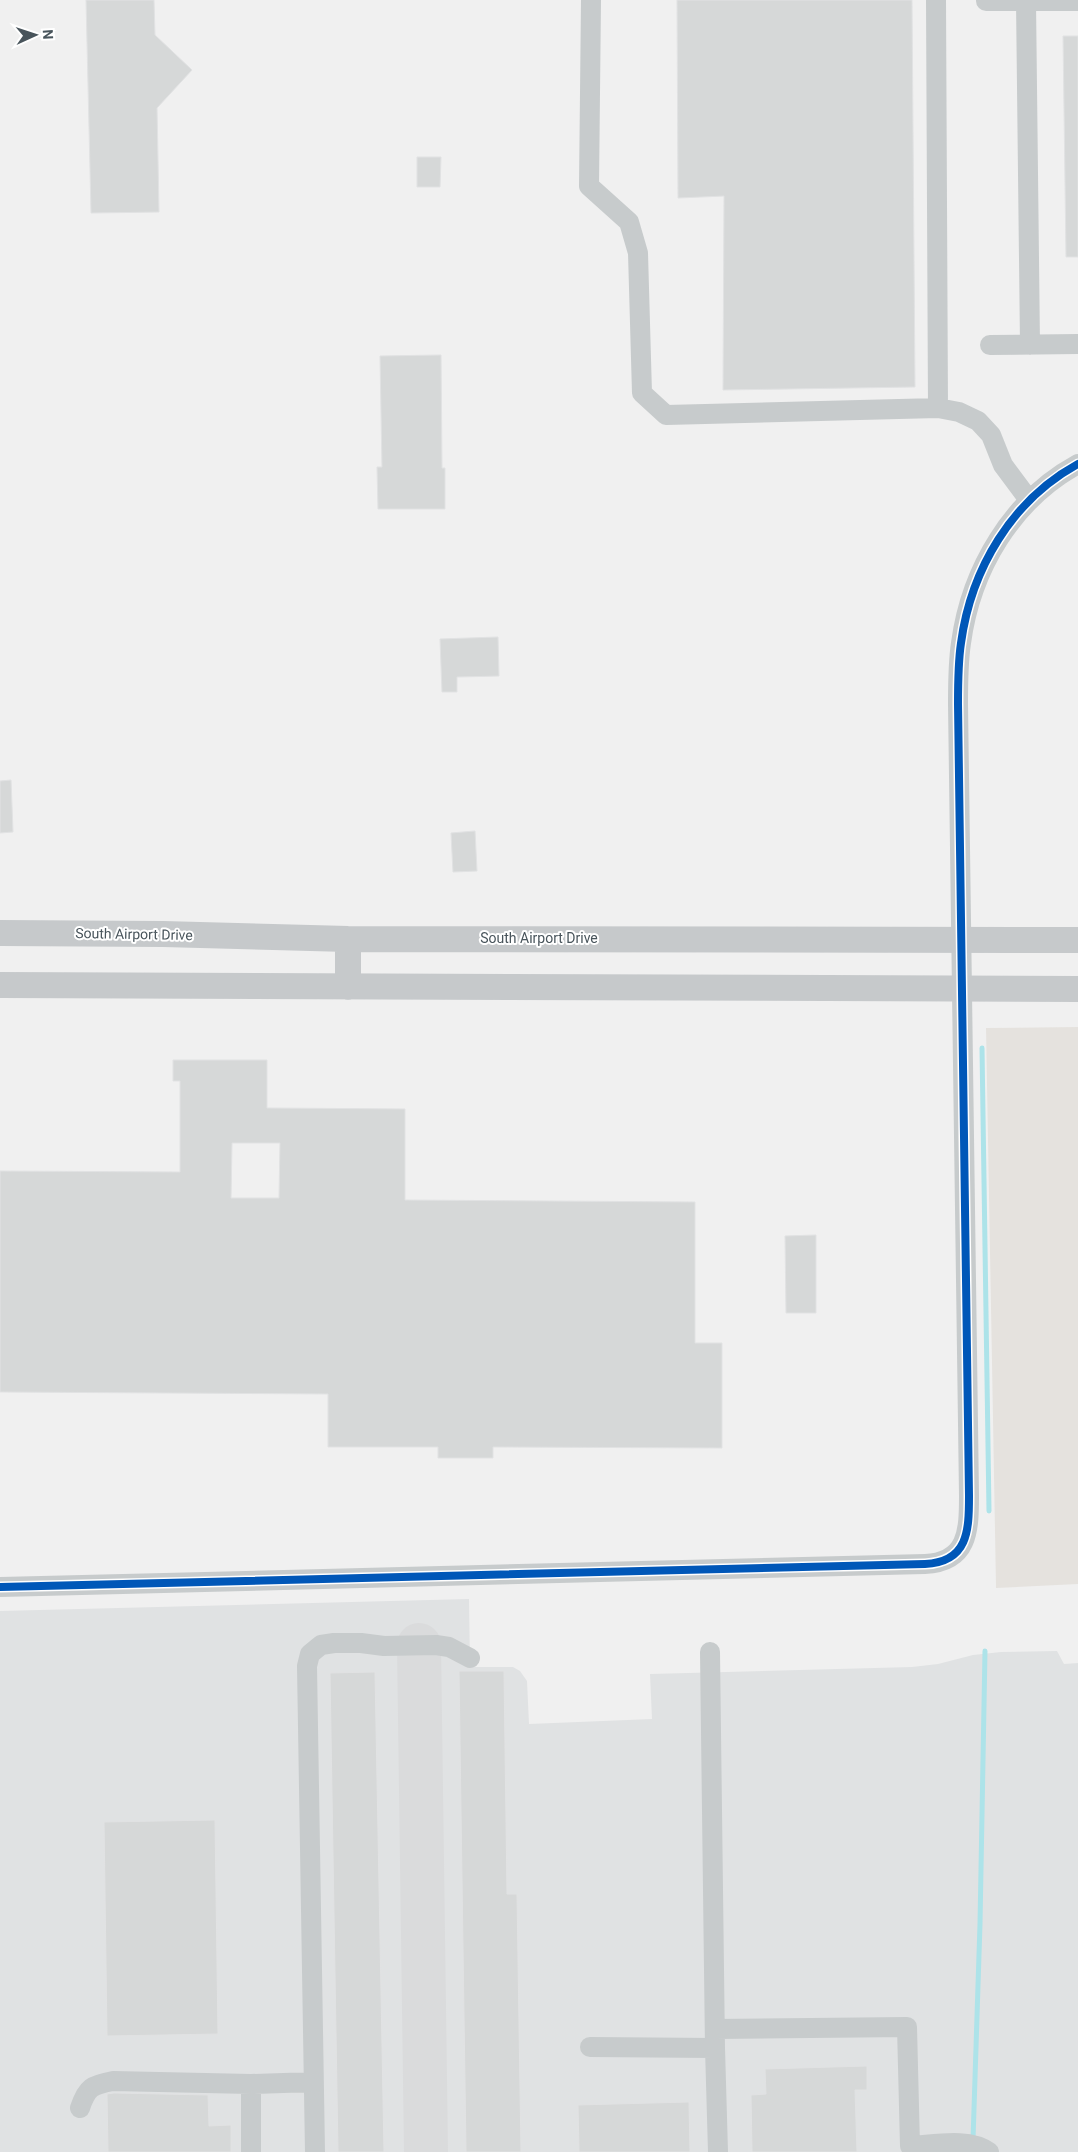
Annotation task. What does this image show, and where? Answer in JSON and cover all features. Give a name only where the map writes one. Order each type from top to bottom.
[{"type":"main road","name":"South Airport Drive","points":[[0,933],[163,934],[348,939],[1078,940]]},
{"type":"main road","points":[[348,939],[348,987]]},
{"type":"main road","points":[[0,985],[962,987],[1078,989]]},
{"type":"street","points":[[591,0],[590,186],[629,222],[638,253],[642,393],[666,415],[938,408],[959,412],[978,421],[991,435],[1003,466],[1030,500]]},
{"type":"street","points":[[936,0],[938,408]]},
{"type":"street","points":[[986,1],[1078,1]]},
{"type":"street","points":[[1026,1],[1030,345]]},
{"type":"street","points":[[990,345],[1078,344]]},
{"type":"street","points":[[0,1587],[925,1564],[940,1562],[959,1551],[965,1539],[969,1511],[958,704],[961,642],[974,589],[988,555],[1007,526],[1030,500],[1055,478],[1078,464]]},
{"type":"street","points":[[315,2152],[308,1666],[310,1654],[321,1645],[361,1643],[384,1646],[442,1646],[470,1658]]},
{"type":"street","points":[[710,1652],[718,2152]]},
{"type":"street","points":[[590,2047],[907,2027],[910,2146],[978,2148]]},
{"type":"street","points":[[80,2108],[85,2094],[95,2084],[113,2081],[251,2084],[314,2082]]},
{"type":"street","points":[[251,2084],[251,2152]]},
{"type":"shaded area","points":[[1078,1027],[1078,1584],[996,1588],[986,1028]]},
{"type":"shaded area","points":[[469,1599],[470,1667],[513,1667],[520,1671],[527,1681],[529,1724],[652,1719],[650,1674],[912,1667],[938,1664],[973,1655],[1001,1652],[1057,1651],[1064,1664],[1078,1663],[1078,2152],[0,2152],[0,1611]]},
{"type":"building","points":[[86,0],[154,0],[155,35],[192,70],[157,108],[159,212],[91,213]]},
{"type":"building","points":[[677,0],[912,0],[915,387],[723,390],[724,196],[678,198]]},
{"type":"building","points":[[1063,36],[1078,36],[1078,257],[1066,257]]},
{"type":"building","points":[[417,157],[441,157],[440,187],[417,187]]},
{"type":"building","points":[[441,355],[442,468],[445,468],[445,509],[378,509],[377,467],[382,467],[380,356]]},
{"type":"building","points":[[498,637],[499,676],[457,677],[457,692],[442,692],[440,639]]},
{"type":"building","points":[[11,780],[13,832],[0,833],[0,781]]},
{"type":"building","points":[[475,831],[477,871],[453,872],[451,833]]},
{"type":"building","points":[[173,1060],[267,1060],[267,1108],[405,1109],[405,1200],[695,1202],[695,1343],[722,1343],[722,1448],[493,1447],[493,1458],[438,1458],[438,1447],[328,1447],[328,1394],[0,1392],[0,1171],[180,1172],[180,1081],[173,1081]],"holes":[[[232,1143],[280,1143],[279,1198],[231,1198]]]},
{"type":"building","points":[[816,1235],[816,1313],[786,1313],[785,1236]]},
{"type":"building","points":[[459,1671],[504,1671],[507,1894],[517,1894],[521,2152],[466,2152]]},
{"type":"building","points":[[375,1672],[384,2152],[338,2152],[330,1673]]},
{"type":"building","points":[[215,1820],[218,2034],[107,2036],[104,1822]]},
{"type":"building","points":[[867,2066],[867,2090],[855,2090],[857,2152],[752,2152],[751,2095],[766,2094],[765,2069]]},
{"type":"building","points":[[107,2094],[208,2095],[209,2126],[231,2125],[231,2152],[108,2152]]},
{"type":"building","points":[[689,2102],[690,2152],[579,2152],[578,2105]]},
{"type":"waterway","points":[[982,1048],[989,1511]]},
{"type":"waterway","points":[[973,2140],[980,1924],[985,1651]]},
{"type":"taxiway","points":[[419,1645],[426,2152]]},
{"type":"cycle path","points":[[0,1587],[925,1564],[939,1562],[958,1551],[966,1532],[969,1496],[958,704],[960,651],[966,616],[974,589],[998,539],[1033,497],[1054,479],[1078,464]]}]
